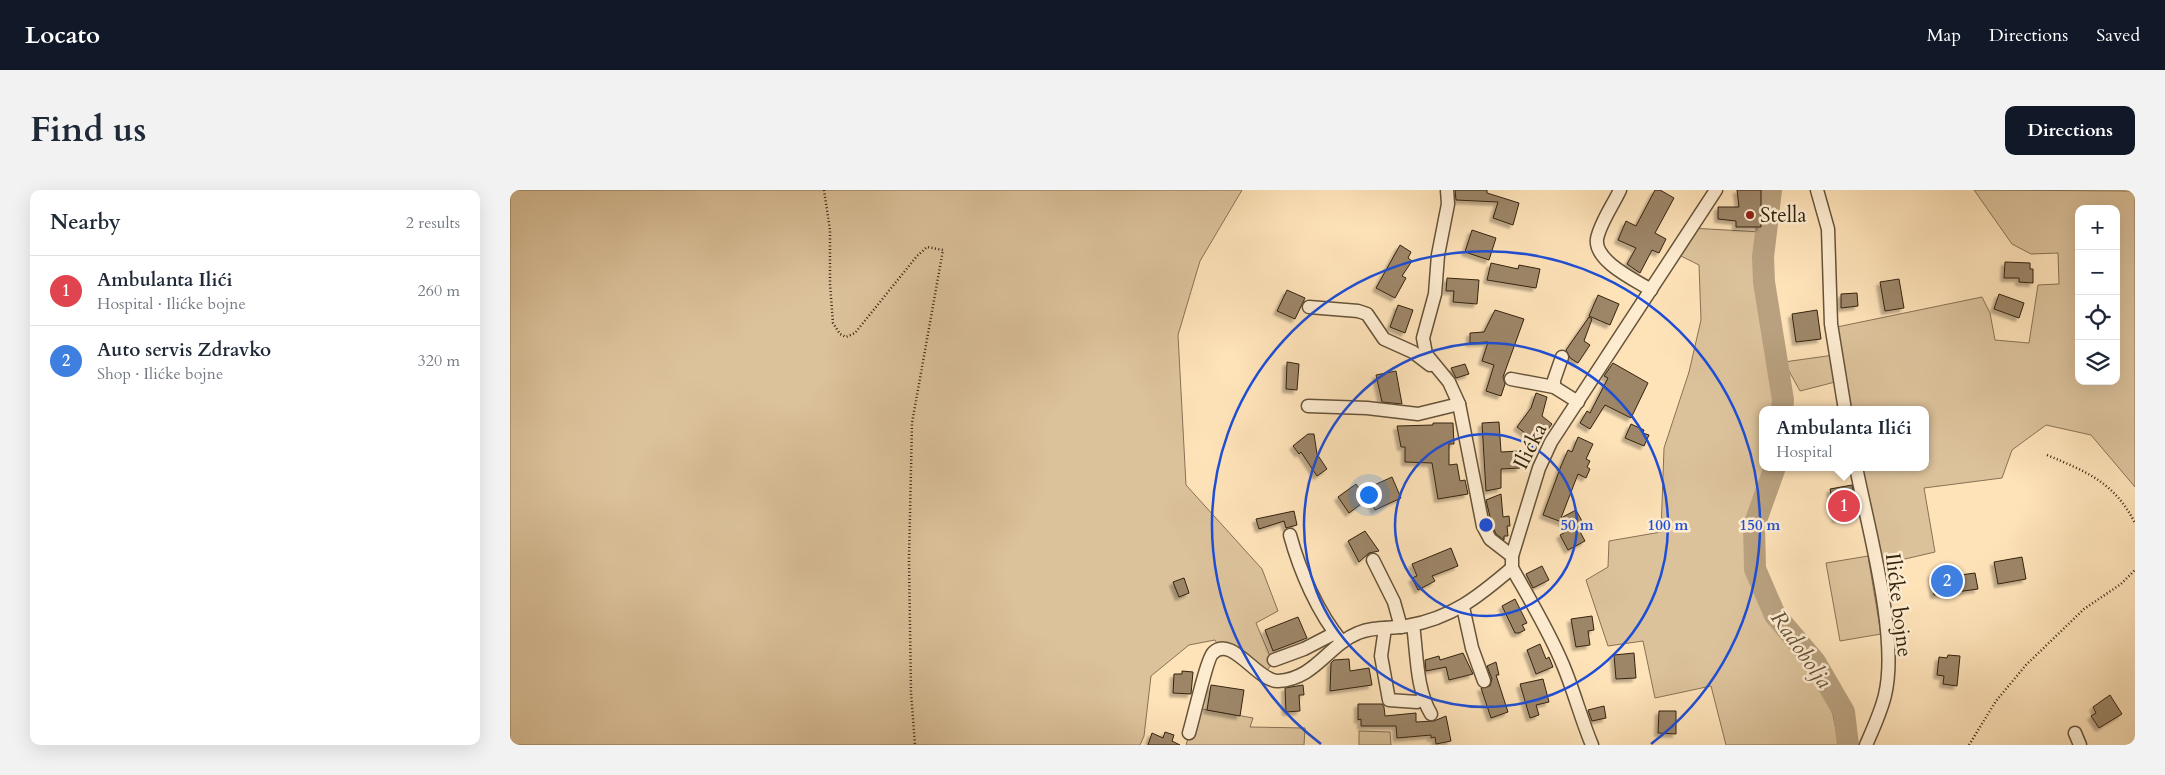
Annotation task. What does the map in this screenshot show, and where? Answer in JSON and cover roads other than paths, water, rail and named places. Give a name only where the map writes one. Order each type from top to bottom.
[{"type":"street","points":[[1447,190],[1448,204],[1438,255],[1435,294],[1423,338],[1426,354],[1449,382],[1459,404],[1483,526],[1490,539],[1512,562],[1550,636],[1571,684],[1578,712],[1592,745]]},
{"type":"street","points":[[1620,190],[1599,233],[1598,248],[1603,257],[1615,268],[1651,290]]},
{"type":"street","name":"Ilićka","points":[[1512,562],[1539,468],[1551,442],[1716,190]]},
{"type":"street","points":[[1817,190],[1828,229],[1831,324],[1844,406]]},
{"type":"street","points":[[1309,307],[1358,311],[1367,314],[1384,339],[1413,352],[1449,382]]},
{"type":"street","points":[[1554,387],[1554,380],[1562,357]]},
{"type":"street","points":[[1511,379],[1554,387],[1578,402]]},
{"type":"street","points":[[1308,406],[1367,408],[1418,414],[1459,404]]},
{"type":"street","name":"Ilićke bojne","points":[[1857,471],[1880,588],[1886,636],[1885,694],[1866,745]]},
{"type":"street","points":[[1290,535],[1308,584],[1338,638]]},
{"type":"street","points":[[1373,560],[1407,626],[1426,706],[1431,714]]},
{"type":"street","points":[[1274,660],[1374,628],[1407,626],[1435,620],[1463,607],[1512,562]]},
{"type":"street","points":[[1463,607],[1472,648],[1484,682]]},
{"type":"street","points":[[1385,628],[1381,656],[1389,700],[1417,702]]},
{"type":"street","points":[[1189,733],[1213,653],[1220,649],[1229,650],[1240,656],[1262,676],[1278,681],[1315,668],[1338,638]]},
{"type":"waterway","name":"Radobolja","points":[[1771,190],[1763,257],[1764,282],[1782,406]]},
{"type":"waterway","name":"Radobolja","points":[[1774,471],[1754,526],[1755,569],[1775,615],[1815,662],[1844,712],[1848,745]]},
{"type":"place","name":"Stella","points":[[1750,215]]},
{"type":"place","name":"Ambulanta Ilići","points":[[1844,506]]},
{"type":"place","name":"Auto servis Zdravko","points":[[1947,581]]}]
